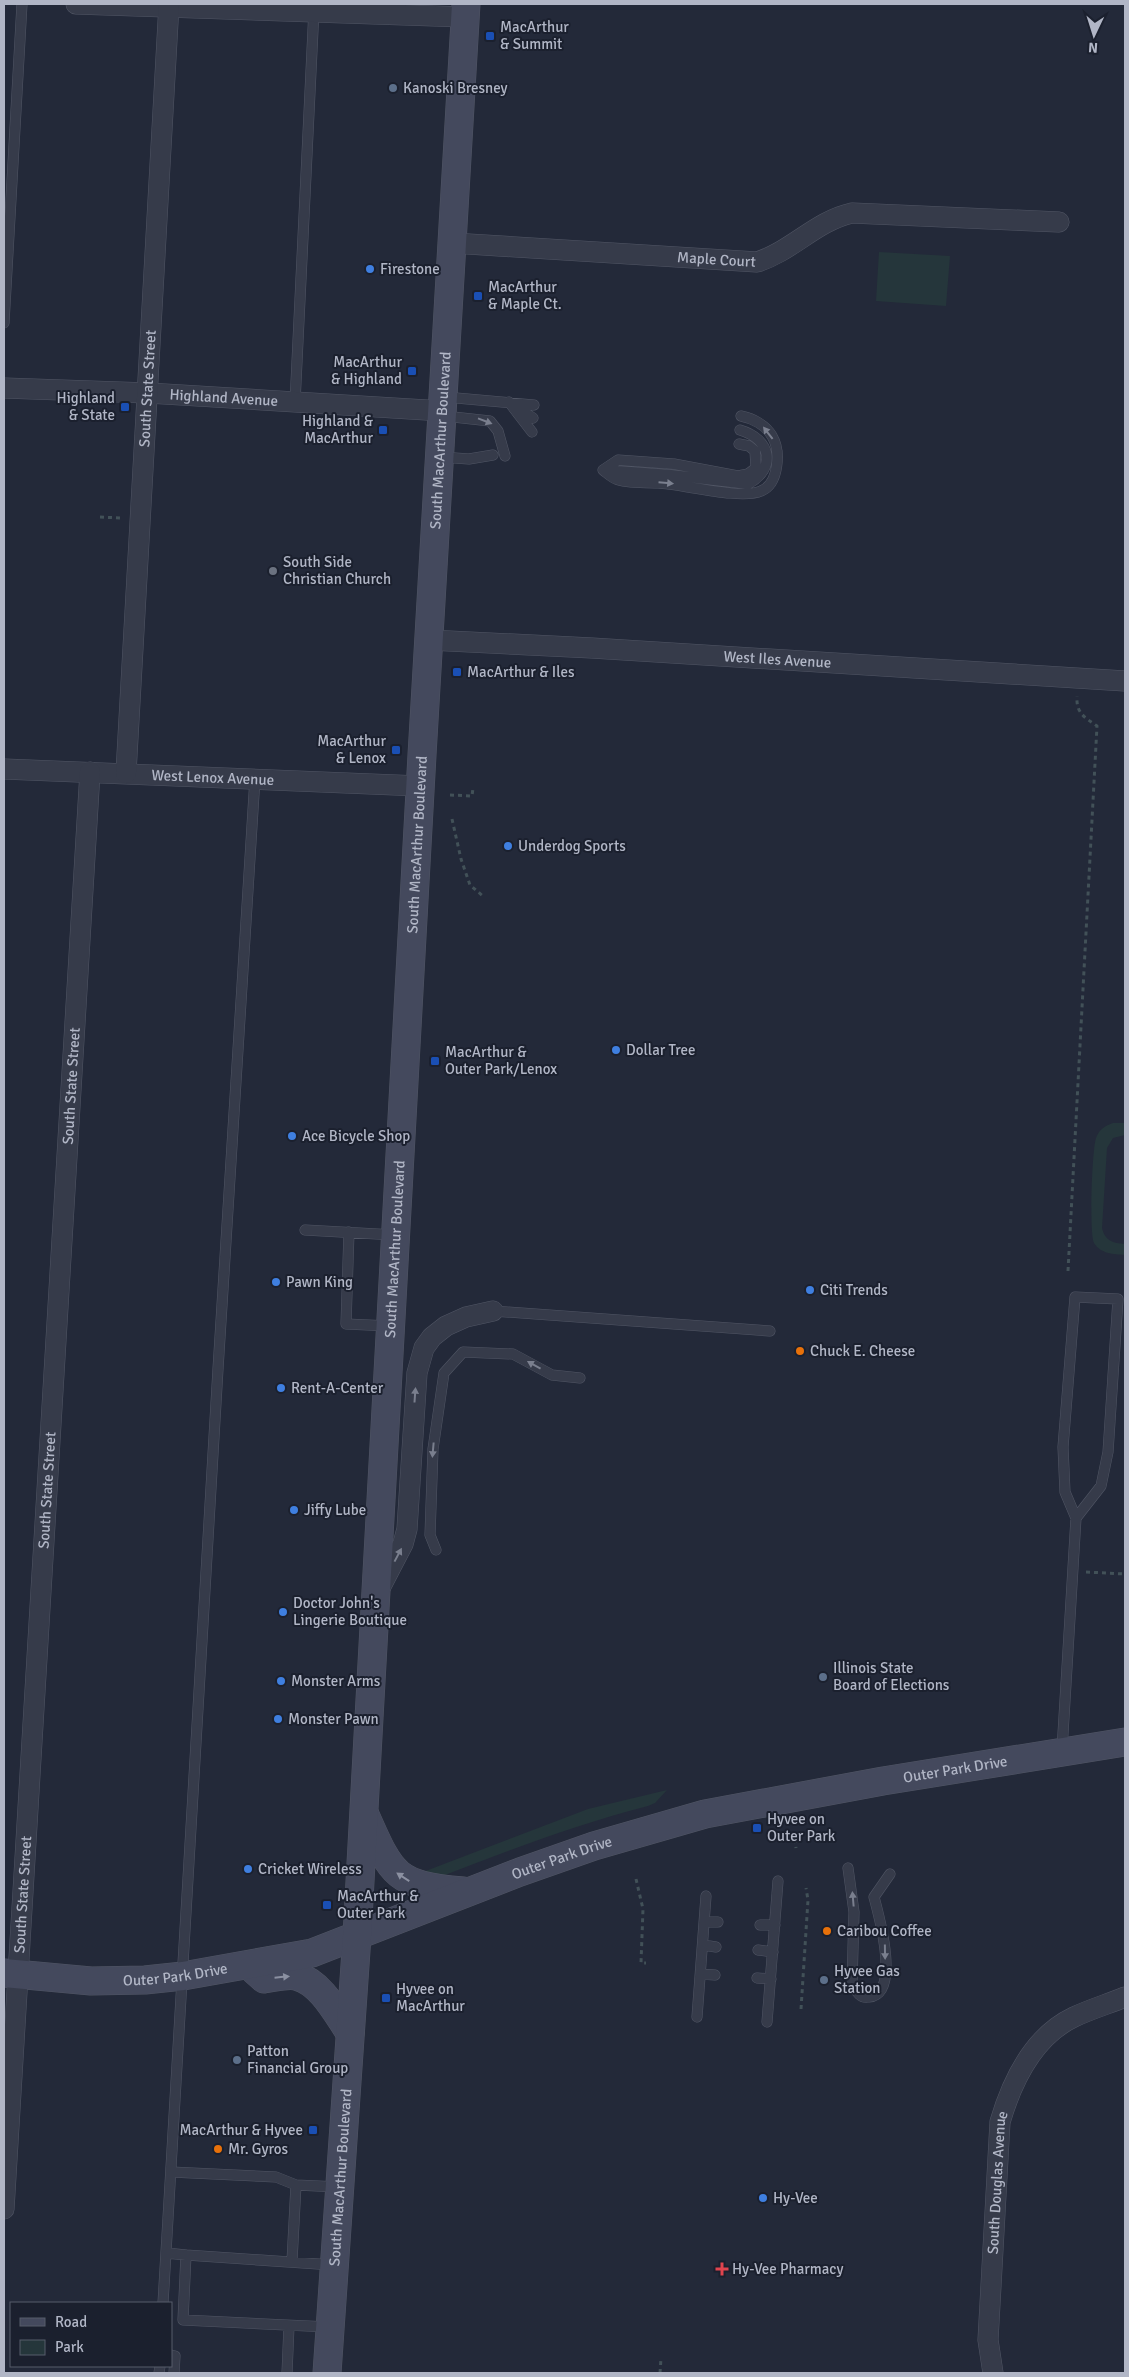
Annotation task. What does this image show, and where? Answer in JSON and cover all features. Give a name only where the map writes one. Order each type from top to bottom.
[{"type":"main road","name":"South MacArthur Boulevard","points":[[326,2373],[357,1936],[420,786],[465,11]]},
{"type":"main road","name":"Outer Park Drive","points":[[11,1974],[90,1981],[145,1980],[183,1976],[323,1950],[466,1891],[594,1846],[705,1814],[1062,1751],[1125,1742]]},
{"type":"main road","points":[[364,1811],[380,1849],[388,1863],[402,1878],[426,1888],[466,1891]]},
{"type":"main road","points":[[248,1965],[264,1979],[295,1976],[310,1983],[330,2003],[350,2033]]},
{"type":"street","points":[[76,4],[465,11]]},
{"type":"street","name":"South State Street","points":[[126,773],[169,6]]},
{"type":"street","name":"Maple Court","points":[[452,243],[757,262],[785,250],[836,216],[852,213],[1059,222]]},
{"type":"street","name":"Highland Avenue","points":[[4,388],[148,393],[295,403],[443,408]]},
{"type":"street","name":"West Iles Avenue","points":[[429,640],[545,645],[1125,681]]},
{"type":"street","name":"West Lenox Avenue","points":[[4,769],[420,786]]},
{"type":"street","name":"South State Street","points":[[4,2209],[11,1974],[90,772]]},
{"type":"street","points":[[375,1598],[403,1544],[407,1529],[417,1374],[424,1348],[432,1336],[446,1326],[466,1317],[493,1311]]},
{"type":"street","name":"South Douglas Avenue","points":[[993,2373],[988,2340],[1000,2122],[1007,2098],[1028,2059],[1058,2026],[1074,2017],[1125,1997]]},
{"type":"lane","points":[[4,323],[22,4]]},
{"type":"lane","points":[[295,403],[320,8]]},
{"type":"lane","points":[[508,402],[533,418]]},
{"type":"lane","points":[[508,402],[532,432]]},
{"type":"lane","points":[[443,408],[508,402],[534,405]]},
{"type":"lane","points":[[443,408],[490,422],[498,431],[505,456]]},
{"type":"lane","points":[[603,470],[617,480],[670,483],[747,494],[762,491],[772,482],[777,464],[777,452],[772,436],[762,425],[749,417],[741,416]]},
{"type":"lane","points":[[603,470],[671,475],[748,484],[766,469],[767,457],[762,442],[751,433],[740,430]]},
{"type":"lane","points":[[603,470],[618,460],[674,464],[738,476],[748,474],[756,468],[755,451],[750,446],[739,444]]},
{"type":"lane","points":[[440,457],[469,459],[493,455]]},
{"type":"lane","points":[[164,2302],[217,1379],[255,778]]},
{"type":"lane","points":[[305,1230],[396,1235]]},
{"type":"lane","points":[[349,1232],[346,1324],[390,1326]]},
{"type":"lane","points":[[1062,1751],[1076,1518],[1065,1492],[1063,1447],[1075,1297],[1118,1299],[1108,1452],[1105,1469],[1101,1486],[1076,1518]]},
{"type":"lane","points":[[493,1311],[770,1330]]},
{"type":"lane","points":[[436,1550],[430,1535],[431,1487],[433,1449],[444,1373],[463,1352],[471,1352],[513,1354],[552,1376],[580,1378]]},
{"type":"lane","points":[[848,1868],[854,1912],[852,1984],[857,1994],[866,1998],[873,1997],[880,1992],[884,1985],[886,1946],[874,1897],[890,1874]]},
{"type":"lane","points":[[767,2022],[778,1881]]},
{"type":"lane","points":[[698,2017],[706,1896]]},
{"type":"lane","points":[[705,1922],[718,1922]]},
{"type":"lane","points":[[760,1925],[775,1926]]},
{"type":"lane","points":[[703,1945],[716,1947]]},
{"type":"lane","points":[[758,1950],[772,1952]]},
{"type":"lane","points":[[701,1974],[715,1975]]},
{"type":"lane","points":[[757,1978],[771,1979]]},
{"type":"lane","points":[[171,2172],[276,2177],[296,2185],[338,2187]]},
{"type":"lane","points":[[292,2261],[296,2185]]},
{"type":"lane","points":[[166,2253],[334,2265]]},
{"type":"lane","points":[[186,2255],[184,2320],[330,2327]]},
{"type":"lane","points":[[287,2373],[289,2326]]},
{"type":"lane","points":[[172,2355],[175,2356],[174,2373]]},
{"type":"path","points":[[100,517],[114,517]]},
{"type":"path","points":[[1068,1272],[1097,726],[1079,713],[1076,706],[1077,688]]},
{"type":"path","points":[[450,795],[472,796],[473,788]]},
{"type":"path","points":[[452,819],[461,859],[470,885],[484,898]]},
{"type":"path","points":[[1083,1572],[1125,1574]]},
{"type":"path","points":[[795,1839],[796,1848]]},
{"type":"path","points":[[636,1879],[643,1909],[641,1963],[646,1963]]},
{"type":"path","points":[[801,2009],[808,1900],[806,1888]]},
{"type":"path","points":[[660,2373],[661,2358]]},
{"type":"green space","points":[[879,252],[950,256],[946,306],[876,301]]},
{"type":"green space","points":[[1113,1123],[1125,1123],[1125,1135],[1113,1138],[1107,1148],[1102,1228],[1107,1239],[1125,1244],[1125,1255],[1108,1253],[1100,1249],[1094,1243],[1092,1236],[1093,1158],[1096,1138],[1104,1127]]},
{"type":"green space","points":[[667,1790],[655,1803],[648,1806],[520,1846],[445,1875],[440,1876],[423,1872],[588,1809]]},
{"type":"place","name":"MacArthur & Summit","points":[[490,36]]},
{"type":"place","name":"Kanoski Bresney","points":[[393,88]]},
{"type":"place","name":"Firestone","points":[[370,269]]},
{"type":"place","name":"MacArthur & Maple Ct.","points":[[478,296]]},
{"type":"place","name":"MacArthur & Highland","points":[[412,371]]},
{"type":"place","name":"Highland & State","points":[[125,407]]},
{"type":"place","name":"Highland & MacArthur","points":[[383,430]]},
{"type":"place","name":"South Side Christian Church","points":[[273,571]]},
{"type":"place","name":"MacArthur & Iles","points":[[457,672]]},
{"type":"place","name":"MacArthur & Lenox","points":[[396,750]]},
{"type":"place","name":"Underdog Sports","points":[[508,846]]},
{"type":"place","name":"Dollar Tree","points":[[616,1050]]},
{"type":"place","name":"MacArthur & Outer Park/Lenox","points":[[435,1061]]},
{"type":"place","name":"Ace Bicycle Shop","points":[[292,1136]]},
{"type":"place","name":"Pawn King","points":[[276,1282]]},
{"type":"place","name":"Citi Trends","points":[[810,1290]]},
{"type":"place","name":"Chuck E. Cheese","points":[[800,1351]]},
{"type":"place","name":"Rent-A-Center","points":[[281,1388]]},
{"type":"place","name":"Jiffy Lube","points":[[294,1510]]},
{"type":"place","name":"Doctor John's Lingerie Boutique","points":[[283,1612]]},
{"type":"place","name":"Illinois State Board of Elections","points":[[823,1677]]},
{"type":"place","name":"Monster Arms","points":[[281,1681]]},
{"type":"place","name":"Monster Pawn","points":[[278,1719]]},
{"type":"place","name":"Hyvee on Outer Park","points":[[757,1828]]},
{"type":"place","name":"Cricket Wireless","points":[[248,1869]]},
{"type":"place","name":"MacArthur & Outer Park","points":[[327,1905]]},
{"type":"place","name":"Caribou Coffee","points":[[827,1931]]},
{"type":"place","name":"Hyvee Gas Station","points":[[824,1980]]},
{"type":"place","name":"Hyvee on MacArthur","points":[[386,1998]]},
{"type":"place","name":"Patton Financial Group","points":[[237,2060]]},
{"type":"place","name":"MacArthur & Hyvee","points":[[313,2130]]},
{"type":"place","name":"Mr. Gyros","points":[[218,2149]]},
{"type":"place","name":"Hy-Vee","points":[[763,2198]]},
{"type":"place","name":"Hy-Vee Pharmacy","points":[[722,2269]]}]
